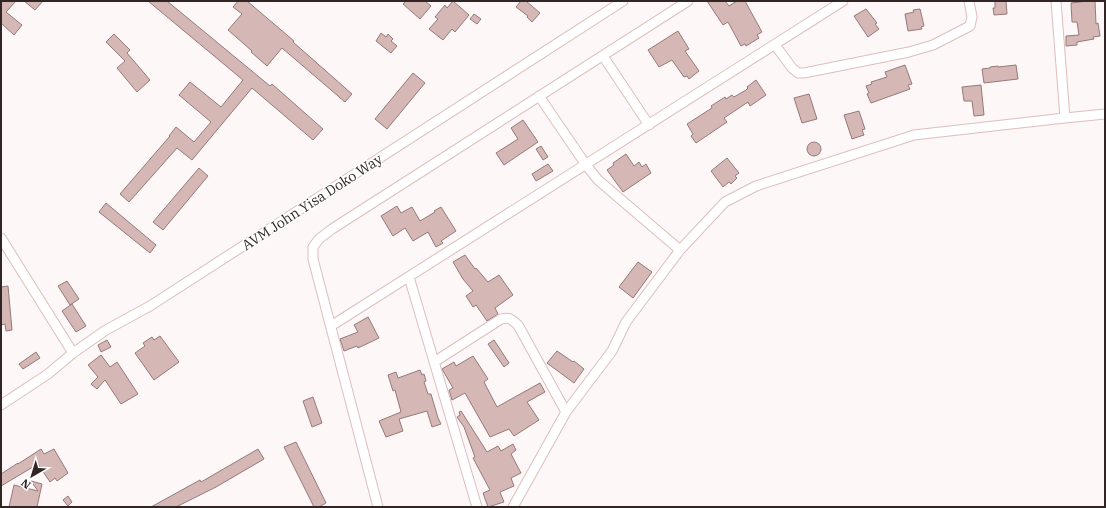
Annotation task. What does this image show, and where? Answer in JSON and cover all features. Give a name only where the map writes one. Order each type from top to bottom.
[{"type":"street","name":"AVM John Yisa Doko Way","points":[[1,404],[48,374],[106,330],[150,306],[623,1]]},
{"type":"street","points":[[378,507],[313,259],[313,247],[319,239],[332,229],[688,1]]},
{"type":"street","points":[[331,326],[843,1]]},
{"type":"street","points":[[775,45],[792,68],[798,73],[909,52],[933,45],[970,26],[972,17],[969,1]]},
{"type":"street","points":[[1056,1],[1065,118]]},
{"type":"street","points":[[603,56],[649,125]]},
{"type":"street","points":[[539,96],[598,180],[680,250]]},
{"type":"street","points":[[513,507],[566,412],[612,351],[626,322],[680,250],[725,202],[756,186],[914,135],[1105,114]]},
{"type":"street","points":[[1,238],[74,353]]},
{"type":"street","points":[[409,277],[477,507]]},
{"type":"street","points":[[434,362],[501,319],[511,319],[518,325],[566,412]]},
{"type":"building","points":[[1,1],[16,1],[6,12],[22,25],[14,35],[1,23]]},
{"type":"building","points":[[24,1],[43,1],[35,10]]},
{"type":"building","points":[[148,1],[167,1],[270,86],[272,84],[323,129],[313,140],[252,88],[192,160],[177,148],[129,202],[120,194],[176,127],[194,142],[211,122],[179,95],[190,82],[221,107],[243,80]]},
{"type":"building","points":[[238,1],[247,1],[294,41],[293,42],[352,94],[345,102],[282,48],[267,66],[251,52],[252,51],[228,30],[242,14],[233,7]]},
{"type":"building","points":[[406,1],[425,1],[431,6],[420,19],[403,4]]},
{"type":"building","points":[[453,1],[469,15],[455,32],[452,29],[443,40],[429,29],[438,19],[435,17],[445,5],[447,8]]},
{"type":"building","points":[[521,1],[526,1],[540,13],[532,22],[527,17],[528,16],[516,7]]},
{"type":"building","points":[[707,1],[725,1],[729,6],[737,1],[745,1],[762,32],[757,35],[759,38],[746,46],[745,44],[741,46],[728,22],[723,25]]},
{"type":"building","points":[[995,1],[1006,1],[1007,14],[994,15],[993,8],[995,8]]},
{"type":"building","points":[[1095,1],[1096,24],[1098,23],[1100,36],[1093,37],[1094,39],[1077,42],[1077,45],[1066,46],[1066,36],[1079,35],[1077,22],[1072,22],[1071,3]]},
{"type":"building","points":[[866,9],[877,23],[875,24],[879,29],[868,37],[854,16]]},
{"type":"building","points":[[920,9],[924,26],[921,27],[922,29],[908,31],[905,14],[914,12],[913,10]]},
{"type":"building","points":[[474,14],[481,19],[477,24],[470,19]]},
{"type":"building","points":[[678,31],[689,49],[685,51],[699,71],[689,79],[687,76],[684,77],[672,60],[659,67],[648,50]]},
{"type":"building","points":[[381,33],[386,37],[388,34],[393,39],[391,41],[397,46],[391,53],[376,41]]},
{"type":"building","points":[[114,34],[130,50],[127,53],[150,80],[137,92],[117,68],[125,61],[106,42]]},
{"type":"building","points":[[905,65],[912,84],[908,85],[910,89],[871,103],[867,94],[869,93],[866,86],[872,84],[871,82],[887,77],[885,72]]},
{"type":"building","points":[[1016,65],[1018,79],[984,83],[982,69]]},
{"type":"building","points":[[413,73],[425,83],[387,129],[375,119]]},
{"type":"building","points":[[756,80],[766,95],[750,106],[748,102],[724,118],[727,122],[696,143],[691,136],[693,134],[687,124],[712,108],[711,106],[725,97],[726,99],[732,95],[734,97],[746,90],[748,88],[747,87]]},
{"type":"building","points":[[981,85],[984,115],[974,116],[972,101],[964,101],[962,87]]},
{"type":"building","points":[[809,94],[817,119],[802,123],[794,98]]},
{"type":"building","points":[[859,111],[865,129],[862,130],[864,135],[852,139],[844,115]]},
{"type":"building","points":[[523,120],[538,142],[504,165],[496,153],[518,139],[511,128]]},
{"type":"building","points":[[814,142],[819,144],[821,149],[819,154],[814,156],[809,154],[807,149],[809,144]]},
{"type":"building","points":[[541,146],[548,157],[543,160],[536,149]]},
{"type":"building","points":[[626,154],[634,166],[639,162],[642,167],[646,164],[651,173],[623,192],[607,170],[614,165],[613,163]]},
{"type":"building","points":[[727,158],[739,173],[735,176],[737,178],[731,184],[729,182],[723,187],[711,171]]},
{"type":"building","points":[[548,164],[553,171],[536,181],[532,174]]},
{"type":"building","points":[[199,168],[208,176],[163,230],[153,222]]},
{"type":"building","points":[[106,203],[156,245],[150,253],[99,212]]},
{"type":"building","points":[[397,206],[401,213],[412,207],[420,221],[441,207],[456,231],[441,241],[443,243],[436,247],[428,232],[413,241],[405,228],[393,236],[381,216]]},
{"type":"building","points":[[465,255],[475,269],[476,268],[488,282],[499,275],[513,295],[495,308],[498,314],[487,321],[476,305],[473,307],[466,296],[473,291],[463,279],[453,262]]},
{"type":"building","points":[[638,262],[652,272],[633,298],[619,287]]},
{"type":"building","points":[[67,281],[79,299],[70,305],[58,286]]},
{"type":"building","points":[[8,286],[12,330],[6,331],[5,324],[1,325],[1,287]]},
{"type":"building","points":[[72,304],[86,326],[76,332],[62,311]]},
{"type":"building","points":[[368,317],[379,338],[358,348],[357,346],[344,351],[340,339],[358,332],[354,325]]},
{"type":"building","points":[[160,336],[179,362],[154,380],[135,353],[145,346],[143,343],[152,337],[154,340]]},
{"type":"building","points":[[107,340],[111,347],[101,352],[98,345]]},
{"type":"building","points":[[494,340],[509,363],[504,367],[488,344]]},
{"type":"building","points":[[557,351],[584,369],[574,383],[547,363]]},
{"type":"building","points":[[36,352],[40,358],[23,369],[19,364]]},
{"type":"building","points":[[101,355],[110,367],[117,362],[138,394],[121,404],[105,380],[97,389],[91,384],[98,377],[88,365]]},
{"type":"building","points":[[473,356],[488,379],[484,382],[497,407],[540,383],[545,392],[527,402],[539,420],[514,436],[509,429],[490,437],[465,393],[452,400],[449,390],[453,388],[442,369],[454,362],[456,366]]},
{"type":"building","points":[[420,370],[422,375],[424,374],[426,381],[424,382],[428,394],[431,394],[441,424],[432,427],[427,411],[399,419],[403,431],[386,437],[379,421],[401,412],[395,390],[393,391],[388,375],[396,372],[398,378]]},
{"type":"building","points":[[313,397],[322,423],[312,427],[303,401]]},
{"type":"building","points":[[461,411],[487,452],[498,446],[501,451],[513,444],[516,450],[511,454],[521,473],[511,478],[514,486],[500,492],[504,502],[488,507],[483,493],[490,490],[473,458],[475,457],[464,427],[457,417],[460,415],[459,412]]},
{"type":"building","points":[[296,442],[326,503],[319,507],[314,507],[284,447]]},
{"type":"building","points":[[41,449],[44,454],[54,449],[68,473],[57,481],[55,478],[50,482],[38,464],[1,486],[1,474]]},
{"type":"building","points":[[258,449],[264,459],[216,487],[176,507],[151,507],[200,480],[201,482]]},
{"type":"building","points":[[31,481],[42,484],[37,507],[9,507],[14,485],[38,491]]},
{"type":"building","points":[[68,496],[72,502],[68,506],[63,500]]}]
